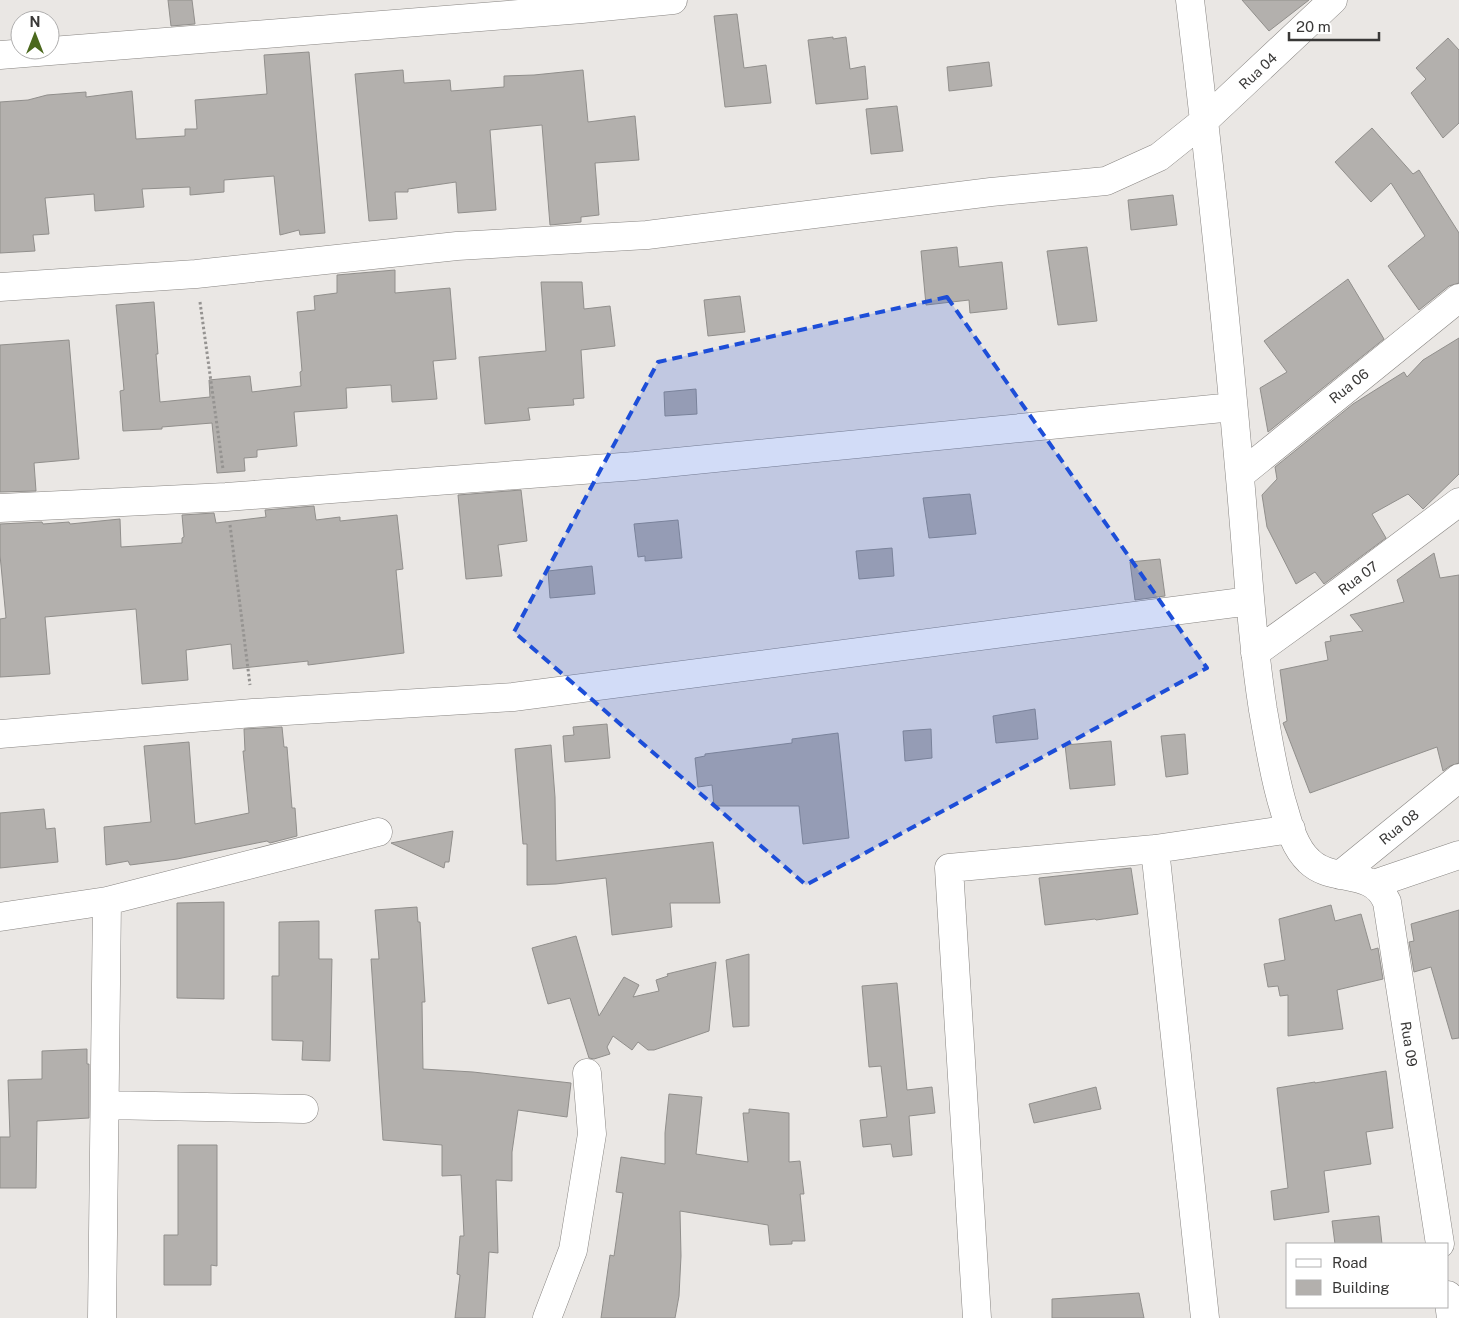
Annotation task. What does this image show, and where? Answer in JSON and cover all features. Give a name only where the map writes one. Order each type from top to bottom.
[{"type":"street","points":[[0,55],[673,0]]},
{"type":"street","points":[[1190,0],[1240,474],[1255,653],[1268,740],[1283,808],[1297,847],[1308,861],[1316,867],[1340,875],[1374,884],[1459,855]]},
{"type":"street","name":"Rua 04","points":[[0,287],[196,274],[457,246],[647,235],[991,192],[1106,181],[1159,157],[1204,121],[1333,0]]},
{"type":"street","name":"Rua 06","points":[[1240,474],[1459,298]]},
{"type":"street","points":[[0,508],[226,496],[635,466],[1233,407]]},
{"type":"street","name":"Rua 07","points":[[1255,653],[1459,502]]},
{"type":"street","points":[[0,734],[253,713],[512,697],[1250,601]]},
{"type":"street","name":"Rua 08","points":[[1340,875],[1459,778]]},
{"type":"street","points":[[978,1318],[949,868],[1154,849],[1291,829]]},
{"type":"street","points":[[0,917],[107,901],[378,832]]},
{"type":"street","points":[[1154,849],[1205,1318]]},
{"type":"street","name":"Rua 09","points":[[1374,884],[1384,894],[1387,902],[1440,1243]]},
{"type":"street","points":[[102,1318],[107,901]]},
{"type":"street","points":[[547,1318],[574,1250],[592,1134],[587,1073]]},
{"type":"street","points":[[104,1105],[304,1109]]},
{"type":"street","points":[[1449,1303],[1451,1318]]},
{"type":"highlighted area","points":[[947,297],[1207,668],[806,885],[514,632],[658,362]]},
{"type":"building","points":[[168,0],[192,0],[195,24],[171,26]]},
{"type":"building","points":[[1242,0],[1309,0],[1269,31]]},
{"type":"building","points":[[737,14],[744,68],[766,65],[771,103],[725,107],[714,16]]},
{"type":"building","points":[[833,37],[833,39],[846,37],[850,69],[865,66],[868,99],[816,104],[808,40]]},
{"type":"building","points":[[1448,38],[1459,50],[1459,123],[1443,138],[1411,93],[1426,79],[1416,68]]},
{"type":"building","points":[[309,52],[325,233],[300,235],[299,230],[280,235],[274,176],[224,180],[224,192],[190,195],[190,187],[142,189],[144,207],[95,211],[94,194],[45,198],[49,234],[33,235],[35,251],[0,253],[0,102],[28,100],[47,95],[86,92],[86,97],[132,91],[136,139],[185,136],[185,129],[197,129],[195,100],[267,94],[264,55]]},
{"type":"building","points":[[989,62],[992,86],[949,91],[947,67]]},
{"type":"building","points":[[403,70],[404,83],[450,80],[451,91],[504,87],[504,76],[583,70],[588,122],[635,116],[639,160],[595,163],[599,215],[581,217],[581,222],[550,225],[542,125],[490,130],[496,210],[458,213],[456,182],[408,189],[408,192],[395,192],[397,219],[369,221],[355,74]]},
{"type":"building","points":[[897,106],[903,151],[871,154],[866,109]]},
{"type":"building","points":[[1372,128],[1413,174],[1419,170],[1459,233],[1459,283],[1449,286],[1419,310],[1388,266],[1425,236],[1391,183],[1371,202],[1335,162]]},
{"type":"building","points":[[1173,195],[1177,225],[1131,230],[1128,200]]},
{"type":"building","points":[[957,247],[959,267],[1002,262],[1007,309],[970,313],[969,300],[926,305],[921,251]]},
{"type":"building","points":[[1087,247],[1097,321],[1058,325],[1047,251]]},
{"type":"building","points":[[395,270],[395,293],[450,288],[456,359],[433,361],[437,399],[392,402],[391,385],[346,388],[347,408],[294,412],[297,446],[257,450],[257,457],[244,458],[245,471],[217,473],[212,423],[123,431],[120,391],[124,390],[116,305],[154,302],[160,402],[210,397],[209,380],[250,376],[252,392],[301,386],[300,372],[302,371],[297,312],[315,310],[314,296],[337,293],[337,275]]},
{"type":"building","points":[[1348,279],[1384,339],[1268,432],[1260,388],[1287,372],[1264,341]]},
{"type":"building","points":[[541,282],[582,282],[584,309],[610,306],[615,346],[581,350],[584,398],[573,399],[574,405],[528,408],[530,420],[485,424],[479,357],[546,351]]},
{"type":"building","points":[[740,296],[745,332],[708,336],[704,300]]},
{"type":"building","points":[[1459,338],[1459,474],[1423,509],[1408,494],[1372,514],[1386,538],[1324,584],[1315,572],[1296,584],[1267,527],[1262,495],[1277,479],[1275,467],[1353,404],[1404,372],[1407,377],[1423,360]]},
{"type":"building","points":[[69,340],[79,459],[34,463],[36,491],[0,492],[0,345]]},
{"type":"building","points":[[696,389],[697,414],[665,416],[664,392]]},
{"type":"building","points":[[521,490],[527,541],[498,545],[502,576],[466,579],[458,495]]},
{"type":"building","points":[[970,494],[976,534],[929,538],[923,498]]},
{"type":"building","points":[[314,506],[316,520],[340,517],[340,521],[397,515],[403,569],[396,570],[404,653],[308,665],[308,661],[233,669],[231,644],[186,650],[188,680],[142,684],[136,609],[45,617],[50,674],[0,677],[0,619],[6,618],[0,555],[0,524],[69,522],[70,524],[120,519],[121,547],[182,543],[182,538],[184,537],[182,515],[214,513],[216,523],[266,517],[265,510]]},
{"type":"building","points":[[678,520],[682,558],[645,561],[645,556],[638,557],[634,524]]},
{"type":"building","points":[[892,548],[894,576],[859,579],[856,551]]},
{"type":"building","points":[[1434,553],[1440,578],[1459,575],[1459,763],[1443,771],[1437,747],[1310,793],[1283,723],[1287,721],[1280,670],[1328,660],[1325,642],[1331,641],[1330,636],[1363,631],[1350,615],[1404,602],[1397,580]]},
{"type":"building","points":[[1160,559],[1165,596],[1135,600],[1130,562]]},
{"type":"building","points":[[592,566],[595,594],[550,598],[548,571]]},
{"type":"building","points":[[1035,709],[1038,739],[996,743],[993,716]]},
{"type":"building","points":[[607,724],[610,758],[565,762],[563,736],[574,735],[573,727]]},
{"type":"building","points":[[282,727],[284,747],[287,747],[292,808],[295,808],[297,836],[270,843],[267,841],[177,859],[130,865],[128,861],[106,865],[104,827],[151,822],[144,746],[189,742],[195,824],[249,813],[243,751],[245,751],[244,729]]},
{"type":"building","points":[[931,729],[932,758],[905,761],[903,731]]},
{"type":"building","points":[[838,733],[849,838],[803,844],[799,806],[714,806],[712,785],[698,787],[695,758],[705,756],[705,754],[792,743],[792,739]]},
{"type":"building","points":[[1185,734],[1188,774],[1166,777],[1161,736]]},
{"type":"building","points":[[1111,741],[1115,785],[1070,789],[1065,745]]},
{"type":"building","points":[[551,745],[555,797],[556,861],[713,842],[720,903],[670,903],[672,927],[612,935],[606,878],[556,884],[527,885],[527,844],[523,844],[515,749]]},
{"type":"building","points":[[44,809],[46,829],[55,828],[58,862],[0,868],[0,813]]},
{"type":"building","points":[[453,831],[449,862],[445,862],[444,868],[391,843]]},
{"type":"building","points":[[1131,868],[1138,914],[1045,925],[1039,878]]},
{"type":"building","points":[[224,902],[224,999],[177,998],[177,903]]},
{"type":"building","points":[[1331,905],[1335,921],[1361,914],[1371,950],[1378,948],[1383,979],[1337,990],[1343,1029],[1288,1036],[1288,995],[1280,996],[1278,986],[1268,987],[1264,964],[1285,960],[1279,919]]},
{"type":"building","points":[[417,907],[418,922],[420,922],[425,1002],[422,1002],[423,1069],[473,1072],[571,1083],[567,1117],[518,1110],[512,1152],[512,1181],[496,1180],[498,1253],[489,1252],[485,1318],[455,1318],[460,1275],[457,1274],[460,1236],[464,1236],[461,1175],[442,1176],[442,1145],[383,1140],[371,959],[379,959],[375,910]]},
{"type":"building","points":[[1459,910],[1459,1038],[1452,1039],[1431,967],[1414,972],[1409,942],[1414,941],[1411,924]]},
{"type":"building","points":[[319,921],[319,959],[332,959],[330,1061],[302,1060],[303,1041],[272,1040],[272,976],[279,976],[279,922]]},
{"type":"building","points":[[576,936],[599,1016],[624,977],[639,985],[633,997],[659,991],[656,980],[668,976],[667,974],[716,962],[709,1031],[654,1050],[648,1050],[638,1042],[632,1050],[613,1036],[607,1047],[610,1054],[594,1059],[589,1058],[570,998],[548,1004],[532,948]]},
{"type":"building","points":[[749,954],[749,1026],[733,1027],[726,960]]},
{"type":"building","points":[[897,983],[907,1090],[932,1087],[935,1113],[909,1116],[912,1155],[893,1157],[891,1144],[863,1147],[860,1120],[887,1117],[881,1066],[869,1067],[862,986]]},
{"type":"building","points":[[87,1049],[87,1064],[89,1064],[89,1118],[37,1121],[36,1188],[0,1188],[0,1137],[10,1137],[8,1080],[42,1079],[42,1051]]},
{"type":"building","points":[[1386,1071],[1393,1128],[1366,1132],[1371,1164],[1324,1171],[1329,1212],[1274,1220],[1271,1191],[1288,1188],[1277,1088]]},
{"type":"building","points":[[1096,1087],[1101,1109],[1034,1123],[1029,1104]]},
{"type":"building","points":[[669,1094],[702,1097],[696,1154],[748,1162],[743,1113],[749,1113],[749,1109],[789,1113],[789,1162],[800,1161],[804,1194],[800,1194],[805,1241],[792,1241],[792,1244],[770,1245],[768,1225],[680,1211],[681,1256],[679,1296],[675,1318],[601,1318],[610,1255],[614,1256],[623,1193],[616,1192],[621,1157],[665,1164],[665,1133]]},
{"type":"building","points":[[178,1145],[217,1145],[217,1266],[211,1265],[211,1285],[164,1285],[164,1235],[178,1235]]},
{"type":"building","points":[[1379,1216],[1382,1243],[1335,1243],[1332,1221]]},
{"type":"building","points":[[1139,1293],[1144,1318],[1052,1318],[1052,1299]]}]
